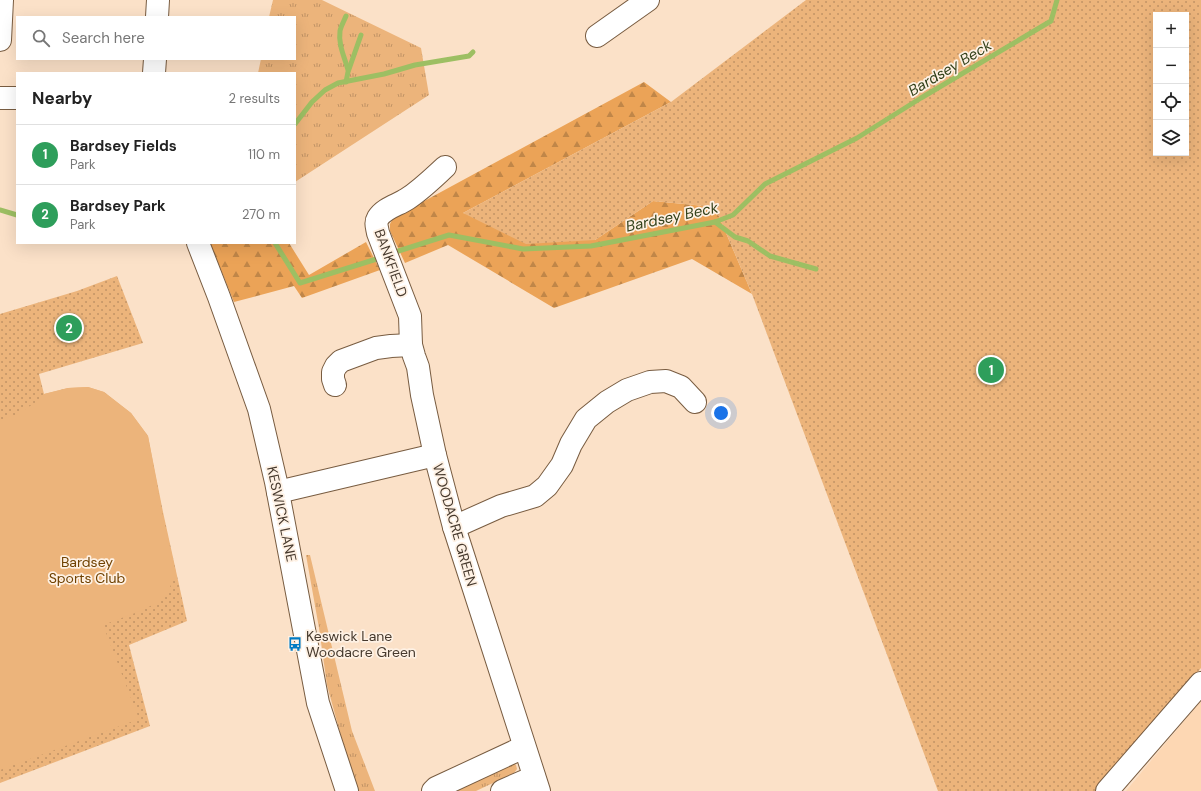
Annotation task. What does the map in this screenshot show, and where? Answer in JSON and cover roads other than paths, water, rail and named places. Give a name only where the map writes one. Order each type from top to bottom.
[{"type":"street","points":[[0,40],[2,0]]},
{"type":"street","points":[[157,16],[158,0]]},
{"type":"street","points":[[597,36],[648,0]]},
{"type":"street","points":[[154,72],[155,60]]},
{"type":"street","points":[[0,98],[16,98]]},
{"type":"street","name":"BANKFIELD","points":[[434,455],[418,367],[411,345],[410,316],[382,245],[376,223],[379,216],[385,210],[406,199],[420,189],[445,167]]},
{"type":"street","name":"KESWICK LANE","points":[[198,244],[259,409],[278,492],[318,703],[346,791]]},
{"type":"street","points":[[334,386],[334,372],[336,366],[341,361],[376,348],[411,345]]},
{"type":"street","points":[[454,528],[501,506],[535,496],[547,486],[562,465],[571,444],[586,419],[607,402],[627,390],[650,382],[666,381],[681,387],[695,402]]},
{"type":"street","name":"WOODACRE GREEN","points":[[278,492],[434,455],[454,528],[537,784],[502,791]]},
{"type":"street","points":[[1107,791],[1201,683]]},
{"type":"street","points":[[434,791],[436,788],[524,747]]},
{"type":"waterway","name":"Bardsey Beck","points":[[392,253],[449,235],[523,249],[591,246],[715,222],[733,215],[765,184],[857,138],[921,98],[1051,21],[1057,0]]},
{"type":"waterway","points":[[346,16],[340,29],[340,36],[341,46],[348,70]]},
{"type":"waterway","points":[[346,82],[361,35]]},
{"type":"waterway","points":[[296,123],[312,102],[325,90],[338,83],[384,74],[415,65],[469,56],[473,52]]},
{"type":"waterway","name":"Bardsey Beck","points":[[0,210],[16,215]]},
{"type":"waterway","points":[[715,222],[735,237],[748,241],[770,256],[816,269]]},
{"type":"waterway","name":"Bardsey Beck","points":[[276,244],[300,283],[383,257]]},
{"type":"place","name":"Bardsey Park","points":[[69,328]]},
{"type":"place","name":"Bardsey Fields","points":[[991,370]]},
{"type":"place","name":"Keswick Lane Woodacre Green","points":[[295,644]]},
{"type":"park label","name":"Bardsey Sports Club","points":[[87,570]]}]
